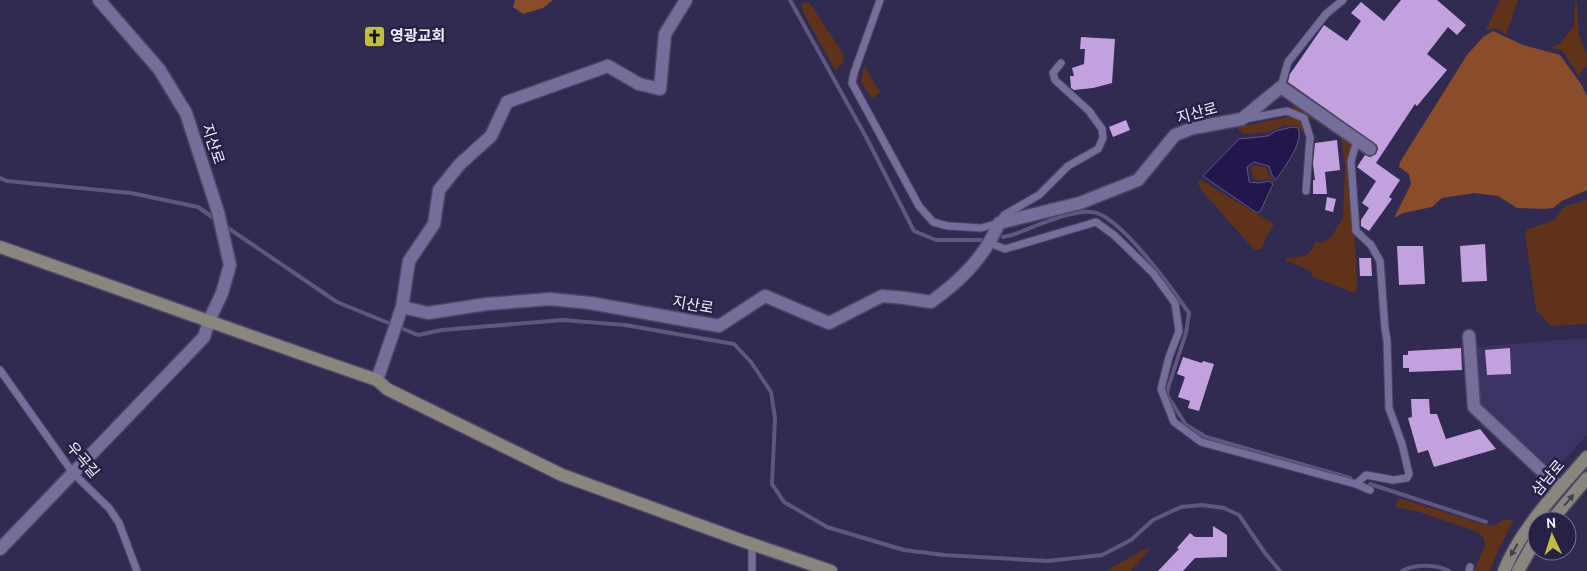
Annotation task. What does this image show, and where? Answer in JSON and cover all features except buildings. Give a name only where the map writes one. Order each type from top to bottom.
[{"type":"main road","points":[[0,247],[377,380],[387,389],[562,475],[831,571]]},
{"type":"main road","name":"삼남로","points":[[1504,571],[1527,528],[1587,457]]},
{"type":"main road","name":"삼남로","points":[[1559,511],[1587,478]]},
{"type":"main road","points":[[1518,571],[1527,555]]},
{"type":"street","name":"지산로","points":[[0,549],[204,337],[222,293],[230,265],[218,212],[186,113],[159,69],[98,0]]},
{"type":"street","points":[[377,380],[400,313],[408,262],[434,224],[439,190],[460,164],[491,136],[507,102],[608,66],[639,84],[660,89],[665,34],[686,0]]},
{"type":"street","name":"지산로","points":[[400,313],[428,312],[487,304],[550,299],[590,303],[719,326],[765,296],[829,323],[882,296],[931,302],[958,282],[990,243],[999,223],[1080,203],[1138,180],[1175,136],[1193,128],[1242,119],[1281,87]]},
{"type":"street","points":[[1281,87],[1370,149]]},
{"type":"street","points":[[1469,336],[1474,407],[1560,488]]},
{"type":"lane","name":"지산로","points":[[880,0],[854,72],[852,83],[919,206],[933,222],[967,228],[980,228],[999,223],[1004,215],[1039,195],[1068,166],[1098,148],[1103,138],[1102,129],[1089,111],[1055,80],[1054,73],[1061,63]]},
{"type":"lane","points":[[1281,87],[1288,62],[1326,14],[1343,0]]},
{"type":"lane","points":[[1242,119],[1286,111],[1304,118],[1310,137],[1306,191]]},
{"type":"lane","points":[[1356,484],[1366,475],[1392,480],[1406,478],[1409,474],[1402,444],[1389,408],[1387,340],[1380,260],[1371,245],[1356,231],[1351,162],[1357,140]]},
{"type":"lane","points":[[990,243],[1006,249],[1096,222],[1114,234],[1153,273],[1175,303],[1178,330],[1161,389],[1174,422],[1201,442],[1356,484],[1370,490]]},
{"type":"lane","name":"우곡길","points":[[0,370],[73,473],[109,508],[119,524],[137,571]]},
{"type":"lane","points":[[752,544],[752,571]]},
{"type":"shaded area","points":[[515,0],[553,0],[543,8],[523,14],[513,7]]},
{"type":"shaded area","points":[[1500,0],[1518,0],[1506,35],[1496,28],[1486,30]]},
{"type":"shaded area","points":[[1575,0],[1577,3],[1579,36],[1587,54],[1587,67],[1584,68],[1579,76],[1562,50],[1550,48],[1559,44],[1574,26]]},
{"type":"shaded area","points":[[809,2],[844,55],[843,63],[835,70],[803,12],[801,4]]},
{"type":"shaded area","points":[[1493,31],[1523,45],[1560,55],[1581,84],[1587,96],[1587,190],[1562,201],[1553,208],[1544,209],[1517,208],[1498,196],[1474,193],[1442,198],[1432,207],[1403,213],[1394,218],[1411,184],[1409,174],[1399,167],[1400,162],[1467,55],[1483,37]]},
{"type":"shaded area","points":[[864,65],[877,88],[881,90],[873,99],[861,82]]},
{"type":"shaded area","points":[[1294,105],[1300,106],[1349,141],[1351,147],[1348,161],[1356,257],[1357,289],[1354,293],[1311,276],[1312,272],[1286,260],[1287,258],[1306,255],[1316,241],[1322,243],[1331,237],[1343,218],[1345,167],[1341,136],[1292,108]]},
{"type":"shaded area","points":[[1292,116],[1303,120],[1305,129],[1302,132],[1297,126],[1285,125],[1269,132],[1244,134],[1233,125],[1247,125]]},
{"type":"shaded area","points":[[1292,127],[1298,128],[1299,134],[1296,148],[1276,180],[1269,166],[1254,162],[1247,167],[1249,182],[1269,181],[1273,184],[1261,210],[1257,213],[1203,176],[1239,139],[1268,136],[1276,131]]},
{"type":"shaded area","points":[[1254,165],[1267,168],[1268,175],[1275,180],[1274,182],[1268,179],[1253,179],[1251,168]]},
{"type":"shaded area","points":[[1201,180],[1274,224],[1261,249],[1255,250],[1203,192],[1197,182]]},
{"type":"shaded area","points":[[1587,200],[1587,324],[1551,326],[1536,310],[1525,233],[1528,229],[1554,220],[1565,206]]},
{"type":"shaded area","points":[[1587,338],[1587,435],[1558,467],[1549,469],[1477,405],[1476,347]]},
{"type":"shaded area","points":[[1399,498],[1482,524],[1494,526],[1505,519],[1513,521],[1490,571],[1474,571],[1485,545],[1484,538],[1478,532],[1416,511],[1396,507]]},
{"type":"shaded area","points":[[1151,547],[1131,571],[1106,571],[1139,552]]},
{"type":"waterway","points":[[790,0],[866,137],[914,231],[936,240],[982,240]]},
{"type":"waterway","points":[[0,178],[7,181],[131,193],[198,207],[215,219]]},
{"type":"waterway","points":[[1003,237],[1074,213],[1092,212],[1103,216],[1116,225],[1145,255],[1189,313],[1186,333],[1167,395],[1186,425],[1206,437],[1350,478]]},
{"type":"waterway","points":[[225,226],[337,302],[418,335],[442,330],[563,320],[625,325],[734,344],[751,362],[771,392],[775,418],[772,484],[784,502],[827,527],[904,550],[944,555],[1048,561],[1102,555],[1131,540],[1153,520],[1181,507],[1202,505],[1224,508],[1239,515],[1280,571]]},
{"type":"waterway","points":[[1370,484],[1486,522]]},
{"type":"waterway","points":[[1402,571],[1413,567],[1425,566],[1438,567],[1449,571]]},
{"type":"place","name":"영광교회","points":[[374,36]]}]
